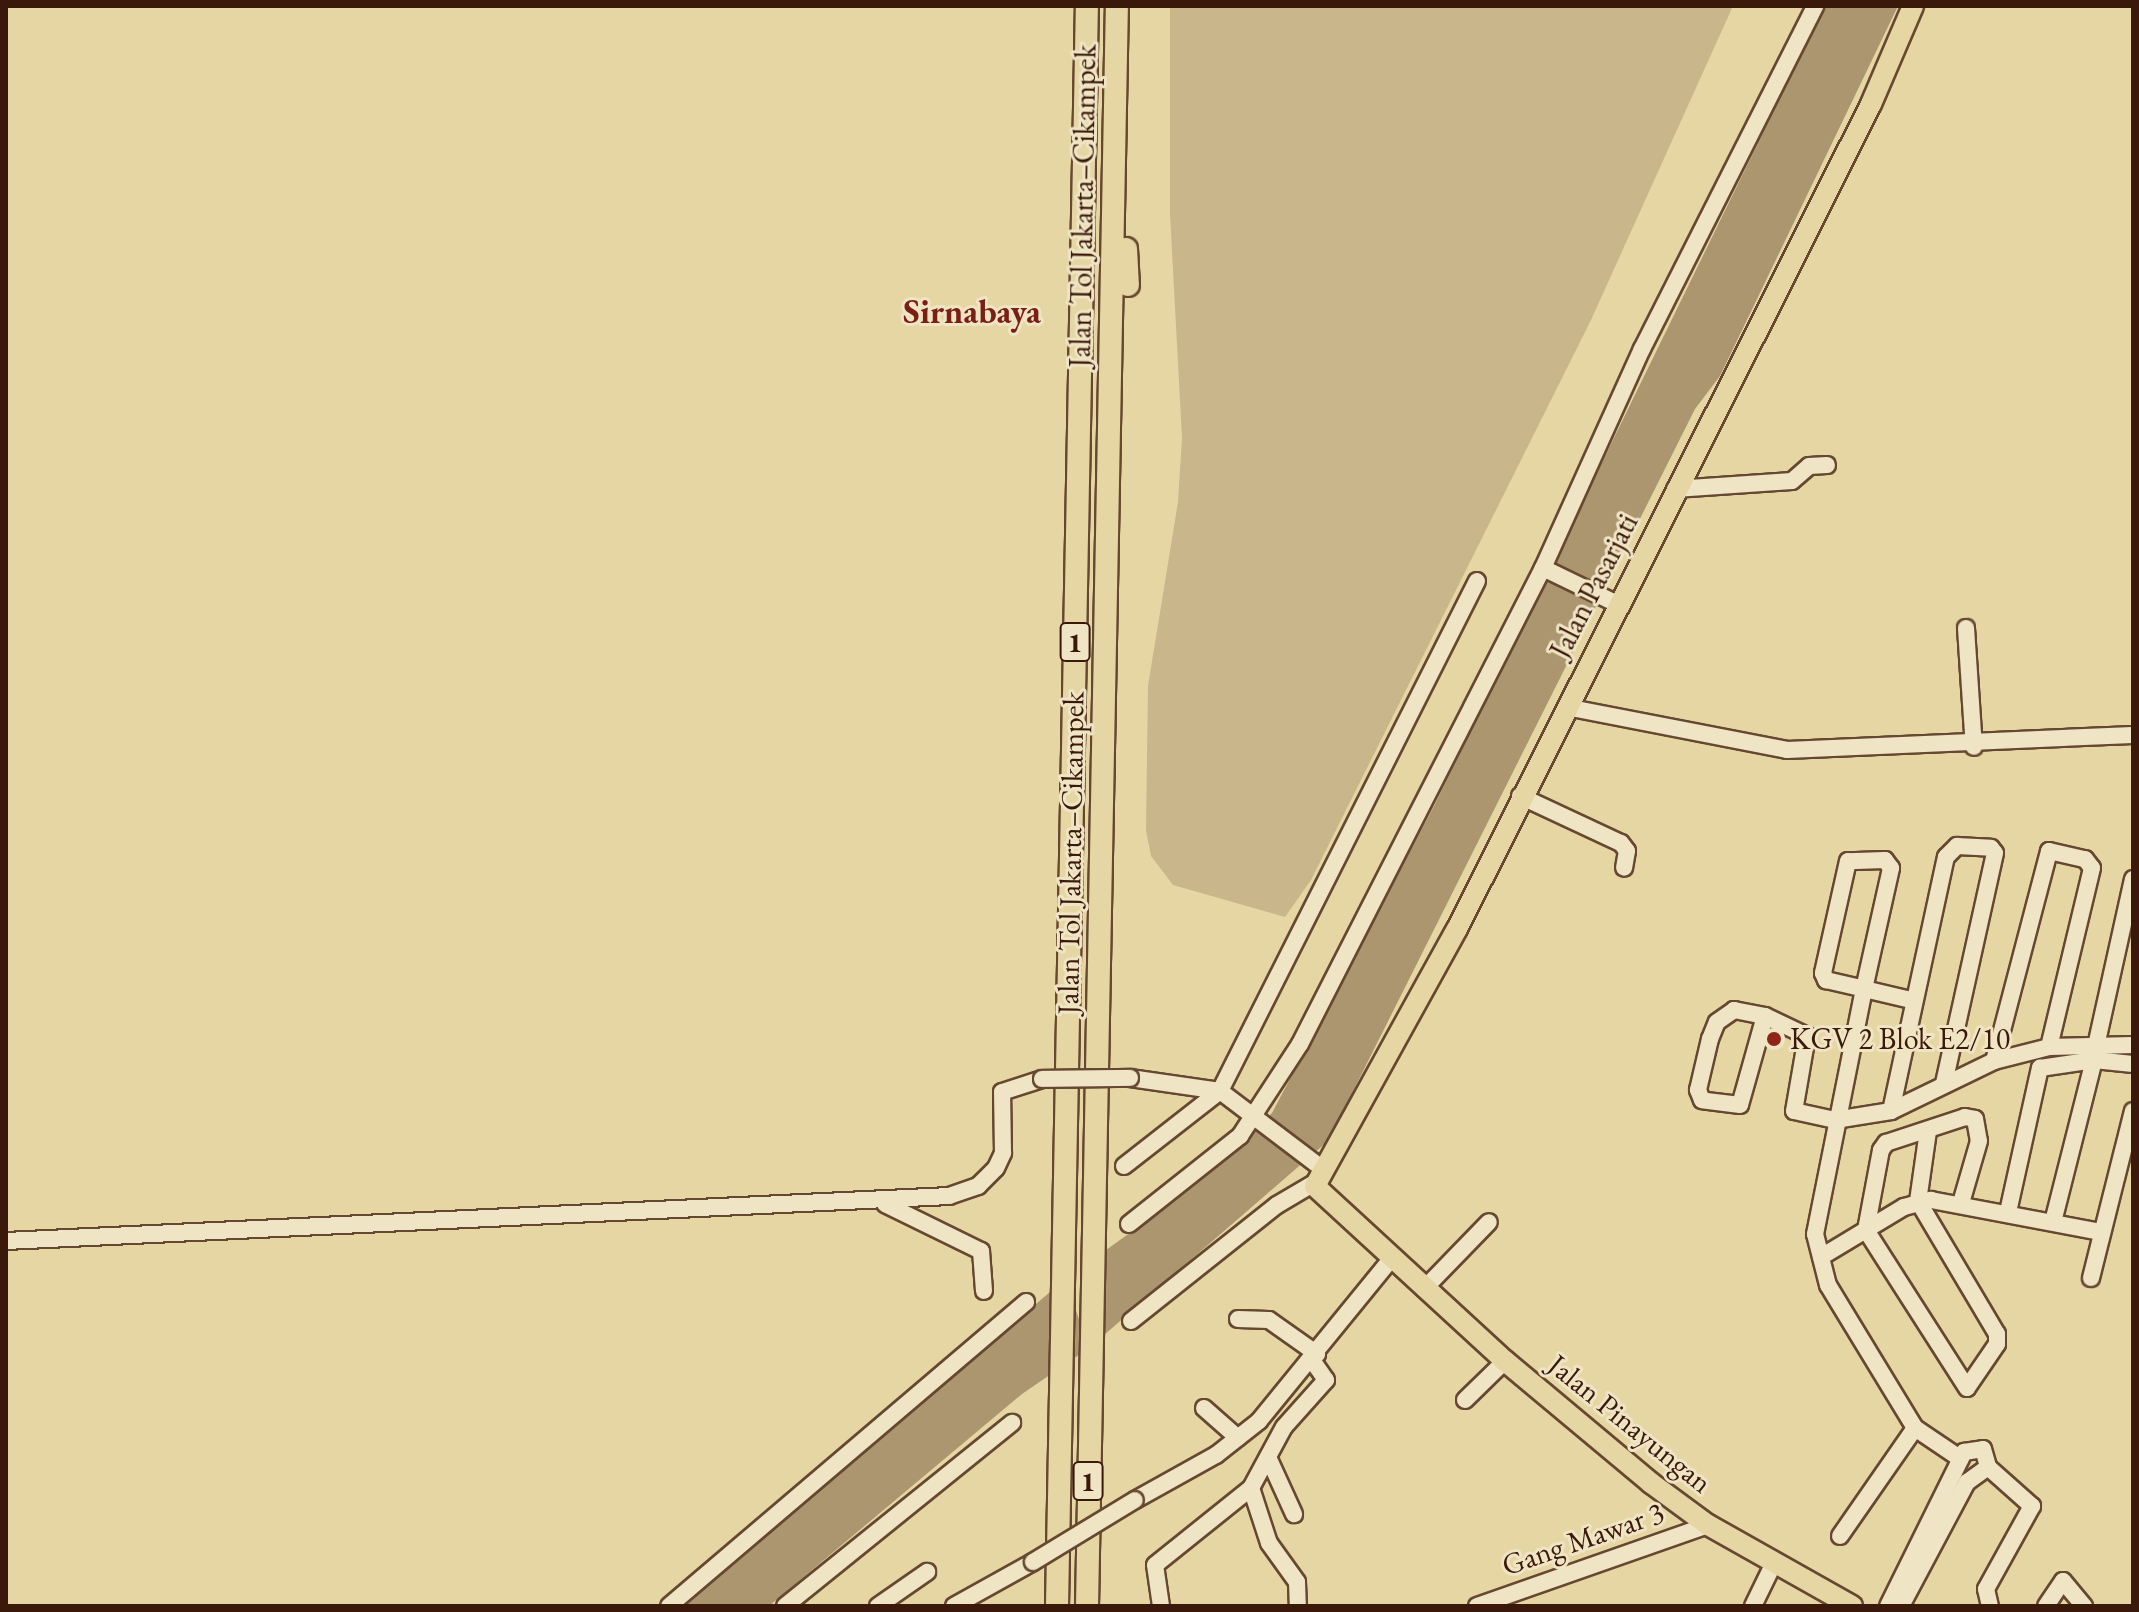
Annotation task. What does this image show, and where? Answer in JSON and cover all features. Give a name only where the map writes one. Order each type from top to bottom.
[{"type":"highway","name":"Jalan Tol Jakarta–Cikampek","points":[[1057,1606],[1087,6]]},
{"type":"highway","name":"Jalan Tol Jakarta–Cikampek","points":[[1087,1606],[1089,1357],[1117,6]]},
{"type":"highway","points":[[1115,120],[1128,285]]},
{"type":"highway","points":[[1103,761],[1122,644]]},
{"type":"main road","name":"Jalan Pasarjati","points":[[1317,1174],[1457,929],[1566,707],[1609,601],[1675,489],[1871,104],[1913,6]]},
{"type":"main road","name":"Jalan Pinayungan","points":[[1317,1174],[1391,1259],[1424,1289],[1505,1361],[1708,1525],[1852,1606]]},
{"type":"street","points":[[1129,1224],[1261,1118],[1550,571],[1642,349],[1815,6]]},
{"type":"street","points":[[1675,489],[1792,481],[1809,466],[1827,465]]},
{"type":"street","points":[[1550,571],[1609,601]]},
{"type":"street","points":[[1124,1166],[1220,1091],[1477,581]]},
{"type":"street","points":[[1966,628],[1974,747]]},
{"type":"street","points":[[1566,707],[1787,750],[1974,747],[2133,735]]},
{"type":"street","points":[[1520,796],[1621,843],[1627,851],[1624,868]]},
{"type":"street","points":[[1891,1111],[1911,1000],[1951,848],[1991,848],[1995,853],[1944,1083]]},
{"type":"street","points":[[1994,1061],[2049,851],[2085,859],[2092,868],[2049,1047]]},
{"type":"street","points":[[1911,1000],[1864,989],[1826,980],[1823,973],[1845,868],[1854,859],[1885,860],[1891,868],[1864,989],[1835,1120],[1818,1207],[1821,1257],[1828,1285],[1915,1428],[1961,1459]]},
{"type":"street","points":[[2053,1222],[2095,1053],[2133,879]]},
{"type":"street","points":[[1765,1016],[1740,1105],[1702,1100],[1698,1090],[1717,1022],[1734,1010],[1765,1016],[1807,1036],[1794,1111],[1835,1120],[1891,1111],[1994,1061],[2049,1047],[2095,1053],[2133,1064]]},
{"type":"street","points":[[2008,1212],[2040,1068],[2133,1045]]},
{"type":"street","points":[[6,1241],[880,1202],[949,1196],[984,1182],[1003,1153],[1002,1092],[1042,1079],[1130,1078],[1220,1091],[1261,1118],[1317,1174],[1131,1321]]},
{"type":"street","points":[[2091,1278],[2100,1232],[2133,1111]]},
{"type":"street","points":[[1928,1131],[1918,1201],[1997,1334],[1971,1386],[1962,1385],[1866,1230],[1881,1150],[1928,1131],[1965,1117],[1979,1123],[1961,1203]]},
{"type":"street","points":[[1821,1257],[1918,1201],[1961,1203],[2100,1232]]},
{"type":"street","points":[[880,1202],[975,1246],[984,1258],[984,1291]]},
{"type":"street","points":[[1424,1289],[1489,1222]]},
{"type":"street","points":[[954,1606],[1238,1438],[1314,1357],[1391,1259]]},
{"type":"street","points":[[669,1606],[1026,1302]]},
{"type":"street","points":[[1161,1606],[1155,1565],[1251,1488],[1268,1457],[1326,1380],[1314,1357],[1269,1320],[1238,1319]]},
{"type":"street","points":[[1465,1400],[1505,1361]]},
{"type":"street","points":[[1204,1408],[1238,1438]]},
{"type":"street","points":[[785,1606],[1012,1423]]},
{"type":"street","points":[[1840,1536],[1915,1428]]},
{"type":"street","points":[[1901,1606],[1958,1486],[1961,1459],[1976,1447],[1987,1454],[1988,1467],[2032,1506],[1986,1589],[1990,1606]]},
{"type":"street","points":[[1268,1457],[1294,1514]]},
{"type":"street","points":[[1888,1606],[1958,1486],[1988,1467]]},
{"type":"street","points":[[1251,1488],[1269,1543],[1297,1582],[1298,1605]]},
{"type":"street","name":"Gang Mawar 3","points":[[1477,1606],[1708,1525]]},
{"type":"street","points":[[1753,1606],[1774,1563]]},
{"type":"street","points":[[878,1606],[927,1572]]},
{"type":"street","points":[[2046,1606],[2063,1581],[2084,1606]]},
{"type":"shaded area","points":[[1170,6],[1733,6],[1591,320],[1311,880],[1285,917],[1173,885],[1151,856],[1146,830],[1148,686],[1178,502],[1182,438],[1170,214]]},
{"type":"shaded area","points":[[1825,6],[1898,6],[1720,376],[1695,409],[1328,1141],[1089,1348],[1022,1394],[769,1606],[685,1606],[1065,1279],[1088,1345],[1091,1261],[1182,1195],[1272,1113],[1435,804]]},
{"type":"place","name":"KGV 2 Blok E2/10","points":[[1774,1039]]},
{"type":"district","name":"Sirnabaya","points":[[972,312]]}]
